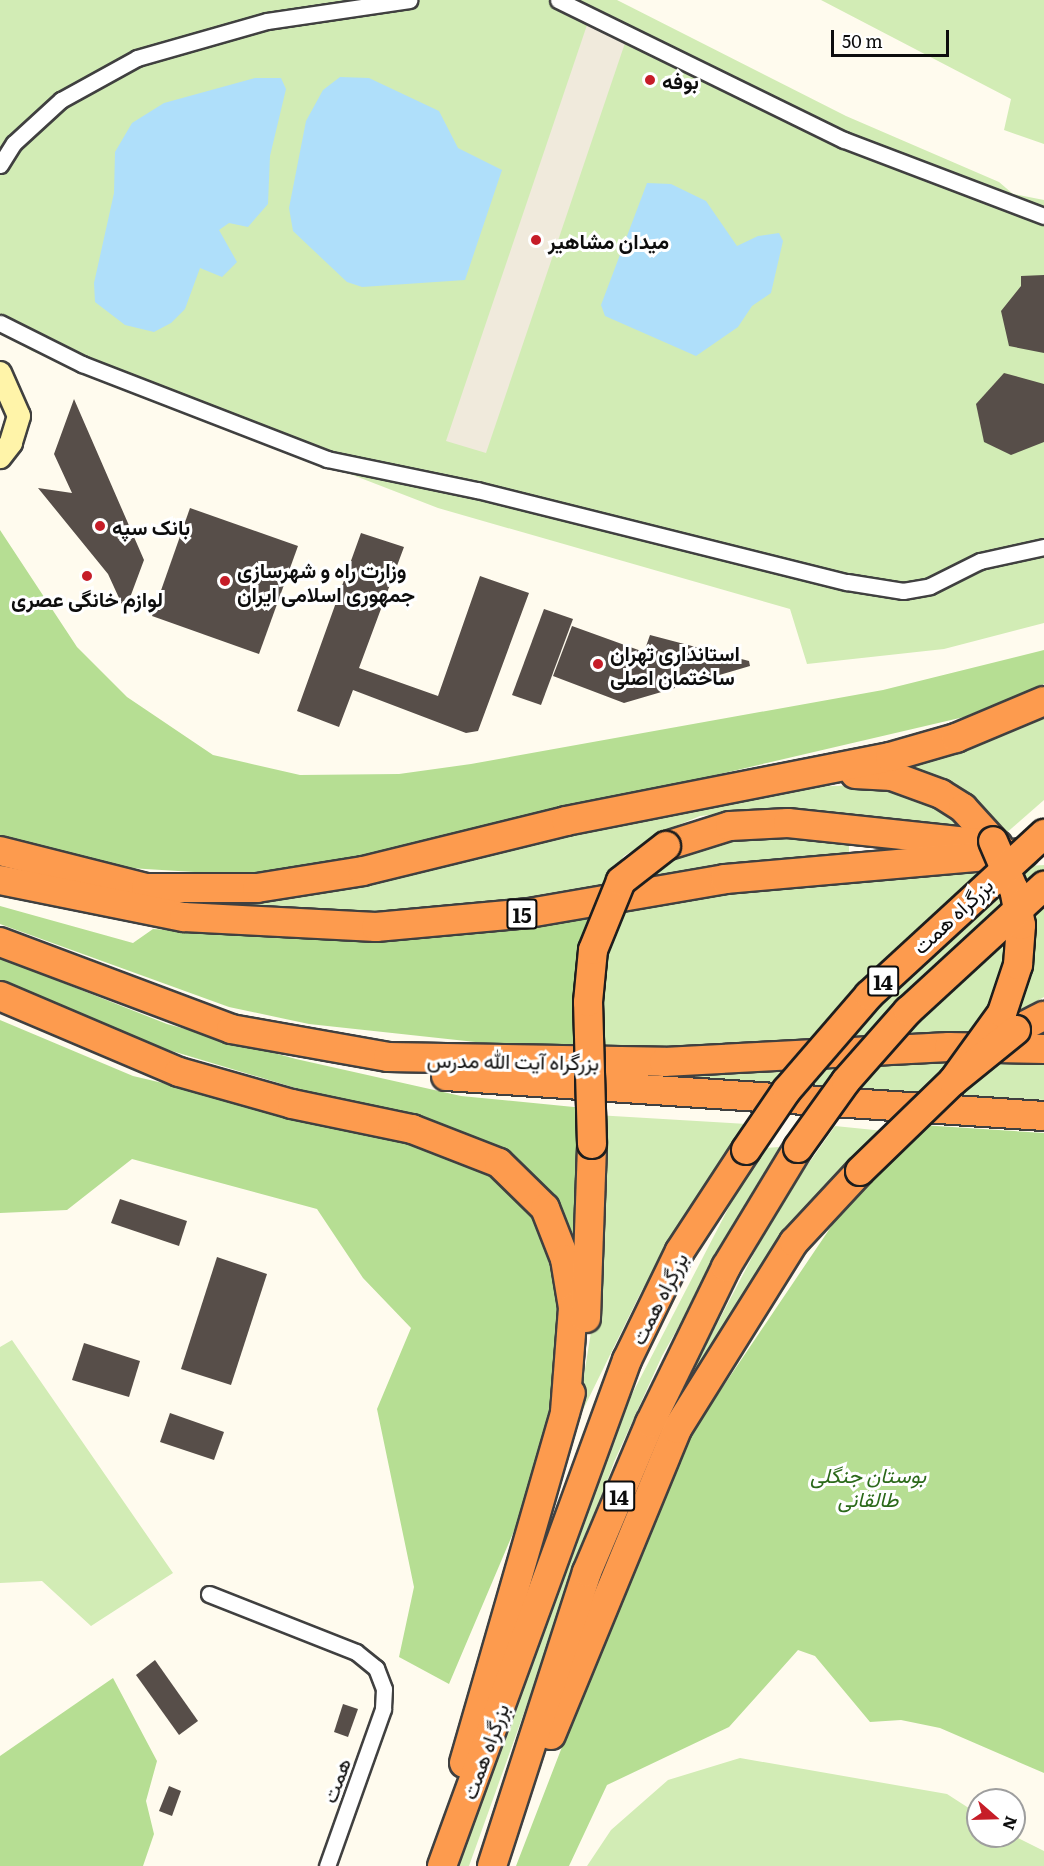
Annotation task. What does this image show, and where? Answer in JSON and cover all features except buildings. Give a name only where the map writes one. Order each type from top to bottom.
[{"type":"highway","points":[[0,851],[146,888],[257,888],[363,871],[566,821],[824,771],[956,738],[1044,701]]},
{"type":"highway","points":[[824,771],[892,777],[940,794],[963,808],[993,841],[1014,890],[1021,932],[1018,965],[1002,1013],[953,1081]]},
{"type":"highway","points":[[444,1862],[473,1719],[528,1554],[565,1411],[588,1300],[592,1144],[588,1002],[593,950],[621,881],[666,846],[730,826],[788,823],[1042,846]]},
{"type":"highway","name":"15","points":[[0,880],[184,917],[376,927],[529,913],[725,879],[1042,846]]},
{"type":"highway","name":"بزرگراه همت","points":[[444,1862],[627,1360],[680,1251],[788,1090],[869,995],[1042,846]]},
{"type":"highway","name":"بزرگراه همت","points":[[492,1866],[519,1792],[587,1572],[650,1423],[726,1267],[798,1148],[846,1081],[908,1011],[1044,886]]},
{"type":"highway","name":"بزرگراه آیت الله مدرس","points":[[0,942],[170,1011],[342,1052],[587,1063],[949,1047],[1044,1049]]},
{"type":"highway","points":[[0,996],[179,1072],[292,1104],[412,1129],[499,1163],[545,1208],[565,1259],[573,1308],[565,1411]]},
{"type":"highway","points":[[519,1792],[548,1741],[677,1429],[794,1242],[860,1171],[953,1081],[1016,1030],[1044,1016]]},
{"type":"highway","points":[[342,1052],[422,1074],[501,1082],[1044,1116]]},
{"type":"street","points":[[0,165],[14,143],[61,100],[137,58],[267,21],[409,0]]},
{"type":"street","points":[[558,0],[844,140],[1044,216]]},
{"type":"street","points":[[0,323],[82,364],[327,459],[477,490],[847,582],[903,591],[930,586],[980,561],[1044,547]]},
{"type":"street","points":[[0,373],[19,416],[11,443],[0,456]]},
{"type":"street","name":"همت","points":[[209,1594],[356,1652],[376,1668],[384,1689],[383,1709],[327,1866]]},
{"type":"green space","points":[[0,0],[617,0],[846,116],[999,182],[1013,194],[1044,200],[1044,623],[944,649],[807,664],[790,609],[438,508],[32,351],[0,333]]},
{"type":"green space","points":[[821,0],[1044,0],[1044,144],[1004,130],[1011,99]]},
{"type":"green space","points":[[0,530],[77,647],[127,697],[213,755],[300,775],[399,774],[471,764],[883,690],[1044,650],[1044,684],[964,717],[278,877],[129,868],[72,859],[0,835]]},
{"type":"green space","points":[[1044,711],[1044,800],[1004,835],[892,766]]},
{"type":"green space","points":[[862,785],[914,793],[963,829],[744,811],[700,816],[664,831],[624,856],[600,887],[526,900],[336,914],[188,900],[297,894],[424,871],[669,812],[804,787]]},
{"type":"green space","points":[[719,835],[849,837],[849,852],[653,875],[670,856]]},
{"type":"green space","points":[[1044,865],[1044,997],[983,1030],[578,1053],[594,911],[808,880]]},
{"type":"green space","points":[[0,906],[133,943],[153,929],[313,939],[594,911],[578,1053],[309,1024],[229,1007],[0,924]]},
{"type":"green space","points":[[0,958],[167,1024],[296,1059],[461,1096],[584,1108],[582,1252],[555,1197],[530,1173],[362,1108],[142,1042],[0,982]]},
{"type":"green space","points":[[0,1020],[133,1076],[452,1151],[493,1172],[524,1204],[542,1237],[559,1301],[551,1402],[525,1505],[449,1684],[399,1657],[414,1587],[377,1409],[411,1328],[363,1278],[317,1209],[132,1159],[67,1210],[0,1213]]},
{"type":"green space","points":[[836,1061],[1044,1063],[1044,1100],[668,1078]]},
{"type":"green space","points":[[596,1115],[747,1124],[642,1290],[576,1424],[592,1326]]},
{"type":"green space","name":"بوستان جنگلی طالقانی","points":[[921,1125],[1044,1133],[1044,1773],[940,1728],[901,1720],[870,1722],[815,1656],[798,1650],[729,1727],[607,1785],[569,1866],[516,1866],[630,1571],[687,1440],[843,1209]]},
{"type":"green space","points":[[835,1126],[884,1131],[692,1390],[684,1387],[780,1204]]},
{"type":"green space","points":[[780,1147],[662,1356],[614,1462],[469,1866],[459,1866],[631,1396],[744,1178],[764,1148]]},
{"type":"green space","points":[[12,1340],[173,1573],[91,1626],[42,1581],[0,1583],[0,1347]]},
{"type":"green space","points":[[113,1678],[157,1761],[146,1801],[154,1834],[143,1866],[0,1866],[0,1756]]},
{"type":"green space","points":[[740,1758],[947,1794],[966,1806],[966,1848],[1026,1848],[1026,1842],[1044,1851],[1044,1866],[587,1866],[611,1830],[668,1780]]},
{"type":"shaded area","name":"میدان مشاهیر","points":[[587,25],[626,40],[486,453],[446,441]]},
{"type":"water","points":[[340,77],[369,78],[439,111],[458,148],[502,170],[465,280],[362,287],[347,282],[293,231],[289,208],[306,121],[323,90]]},
{"type":"water","points":[[255,78],[281,78],[286,89],[270,156],[268,204],[248,227],[229,223],[219,230],[237,262],[222,277],[200,268],[185,309],[171,323],[154,332],[125,325],[95,302],[94,283],[114,193],[115,152],[132,123],[164,103]]},
{"type":"water","points":[[647,183],[671,184],[706,201],[737,246],[758,236],[779,233],[783,241],[771,293],[752,306],[738,327],[696,356],[605,316],[601,305]]},
{"type":"place","name":"بوفه","points":[[650,80]]},
{"type":"place","name":"میدان مشاهیر","points":[[536,240]]},
{"type":"place","name":"بانک سپه","points":[[100,526]]},
{"type":"place","name":"لوازم خانگی عصری","points":[[87,576]]},
{"type":"place","name":"وزارت راه و شهرسازی جمهوری اسلامی ایران","points":[[225,581]]},
{"type":"place","name":"استانداری تهران ساختمان اصلی","points":[[598,664]]}]
